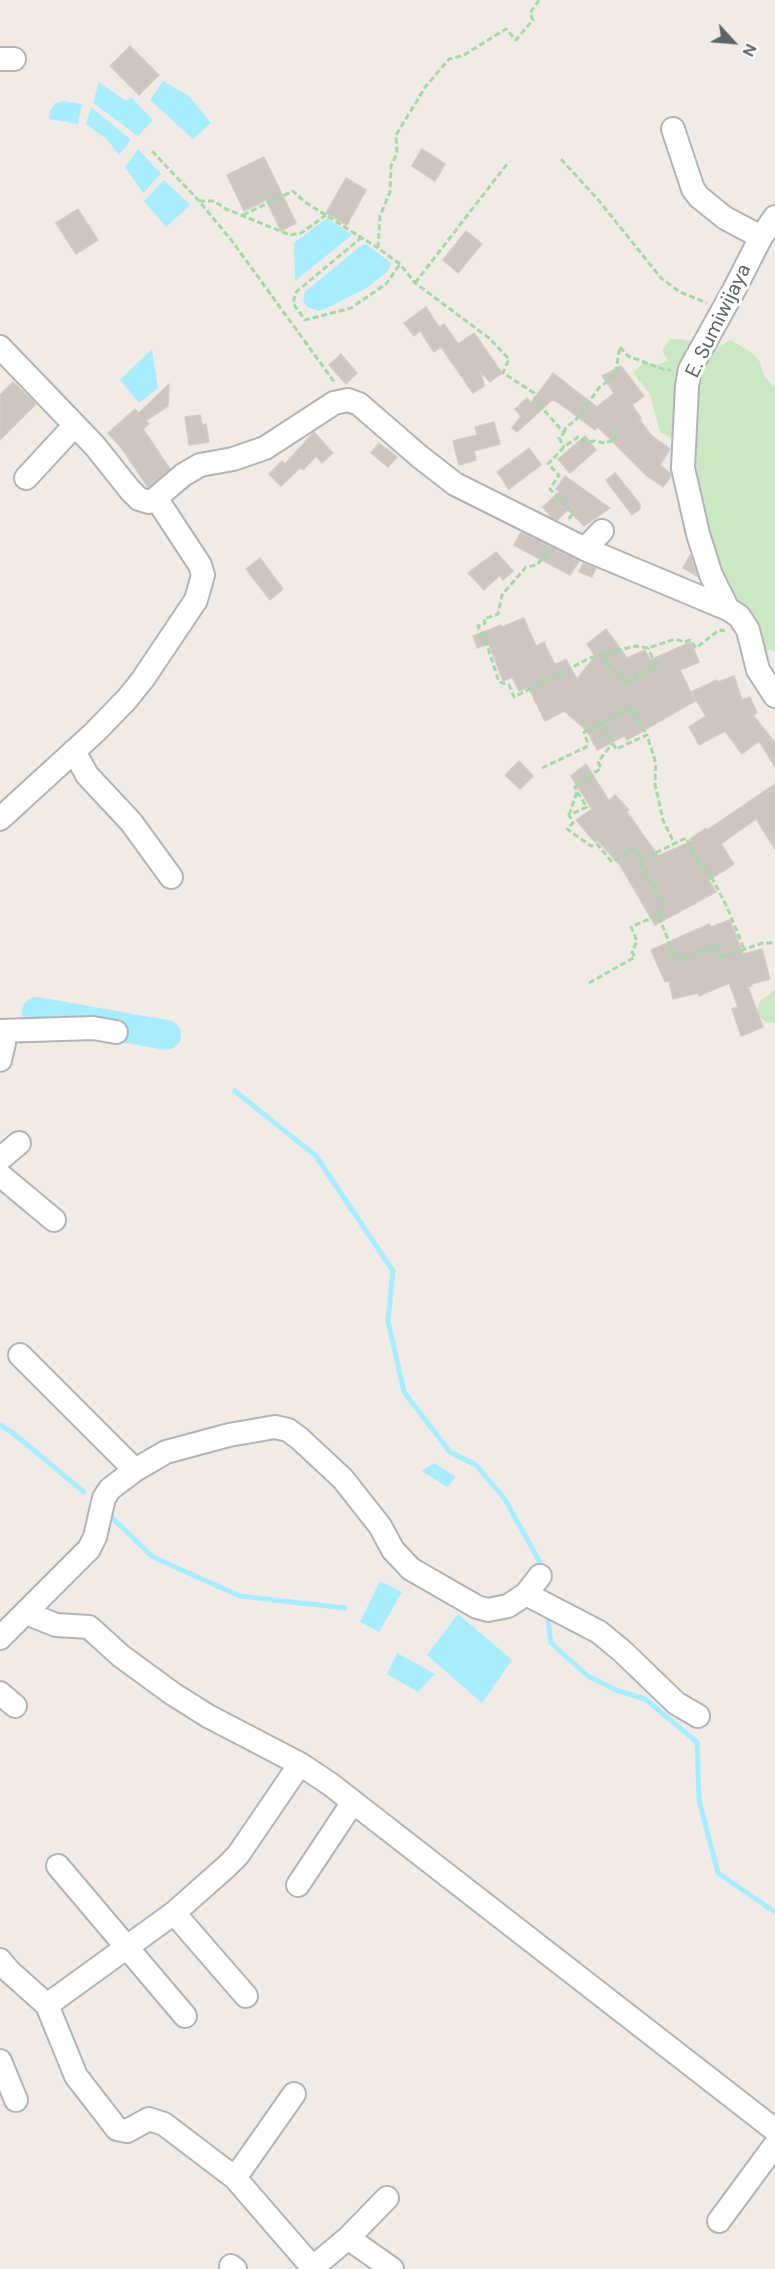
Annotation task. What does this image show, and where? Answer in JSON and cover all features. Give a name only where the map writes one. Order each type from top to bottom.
[{"type":"street","points":[[673,129],[693,189],[699,197],[724,218],[761,237]]},
{"type":"street","name":"E. Sumiwijaya","points":[[775,217],[761,237],[690,369],[684,424],[683,468],[698,534],[708,565],[728,609],[742,619],[748,630],[758,670],[775,696]]},
{"type":"street","points":[[0,347],[75,425],[139,499],[149,502],[183,475],[200,465],[233,459],[266,448],[334,403],[348,400],[365,409],[418,456],[455,484],[558,537],[728,609]]},
{"type":"street","points":[[26,478],[75,425]]},
{"type":"street","points":[[0,819],[110,717],[143,679],[189,614],[201,587],[203,575],[195,556],[156,498]]},
{"type":"street","points":[[585,549],[602,531]]},
{"type":"street","points":[[74,751],[87,776],[131,822],[171,877]]},
{"type":"street","points":[[0,1060],[4,1043],[0,1031],[93,1028],[116,1032]]},
{"type":"street","points":[[0,1159],[19,1143]]},
{"type":"street","points":[[0,1175],[54,1220]]},
{"type":"street","points":[[20,1355],[135,1470]]},
{"type":"street","points":[[0,1638],[89,1549],[95,1537],[105,1498],[110,1490],[135,1470],[166,1452],[229,1435],[275,1427],[288,1430],[299,1438],[343,1479],[380,1526],[393,1550],[411,1569],[477,1607],[488,1610],[539,1601],[599,1632],[676,1703],[698,1716]]},
{"type":"street","points":[[539,1601],[540,1576]]},
{"type":"street","points":[[26,1613],[56,1625],[89,1627],[121,1656],[173,1694],[208,1716],[300,1764],[353,1802],[775,2130]]},
{"type":"street","points":[[47,2006],[174,1913],[238,1855],[300,1764]]},
{"type":"street","points":[[298,1885],[353,1802]]},
{"type":"street","points":[[58,1866],[125,1948],[186,2016]]},
{"type":"street","points":[[174,1913],[246,1996]]},
{"type":"street","points":[[3,1970],[47,2006],[76,2076],[117,2129],[128,2131],[149,2119],[159,2120],[235,2178],[312,2268],[348,2238],[387,2198]]},
{"type":"street","points":[[0,2061],[16,2100]]},
{"type":"street","points":[[235,2178],[294,2094]]},
{"type":"street","points":[[719,2221],[775,2145]]},
{"type":"street","points":[[348,2238],[392,2269]]},
{"type":"path","points":[[378,248],[380,216],[390,192],[392,166],[397,153],[396,135],[426,86],[449,59],[464,55],[506,29],[516,39],[533,20],[530,13],[539,0]]},
{"type":"path","points":[[153,151],[232,241],[348,400]]},
{"type":"path","points":[[561,159],[600,202],[661,278],[680,292],[723,310]]},
{"type":"path","points":[[415,283],[507,164]]},
{"type":"path","points":[[243,215],[292,191],[305,202],[362,237],[400,264],[415,283],[489,338],[509,358],[504,373],[534,393],[535,400],[564,433]]},
{"type":"path","points":[[199,201],[214,201],[226,209],[290,235],[301,233],[326,215]]},
{"type":"path","points":[[362,237],[296,291],[293,303],[305,320],[351,308],[386,284],[400,264]]},
{"type":"path","points":[[564,447],[559,438],[566,427],[574,421],[599,388],[615,375],[620,347],[628,356],[665,370],[690,369]]},
{"type":"path","points":[[617,428],[615,440],[604,443],[587,442],[578,437],[564,447],[548,464],[559,475],[550,489],[573,513],[537,565],[526,567],[502,595],[498,615],[484,619],[485,623],[478,626],[486,642],[499,682],[509,685],[514,697],[590,658],[603,654],[636,646],[648,648],[675,639],[685,642],[690,640],[696,648],[719,630],[748,630]]},
{"type":"path","points":[[603,654],[612,672],[620,670],[627,684],[636,680],[634,676],[656,666],[648,648]]},
{"type":"path","points":[[542,768],[586,747],[588,744],[584,732],[632,709],[647,735],[656,764],[655,784],[663,820],[675,845]]},
{"type":"path","points":[[602,723],[615,748],[647,735]]},
{"type":"path","points":[[569,815],[587,807],[575,787],[601,768],[598,762],[612,743]]},
{"type":"path","points":[[577,792],[569,815],[573,823],[567,829],[591,846],[597,844],[612,862],[633,849],[643,860]]},
{"type":"path","points":[[589,983],[635,957],[632,952],[637,941],[631,927],[658,915],[664,904],[639,861],[686,838],[700,864],[707,867],[728,909],[744,949]]},
{"type":"path","points":[[658,915],[677,960],[717,945],[721,958],[762,943],[775,943]]},
{"type":"green space","points":[[670,339],[682,339],[706,346],[719,346],[731,340],[752,353],[760,362],[764,376],[775,388],[775,652],[771,649],[762,653],[748,630],[731,630],[684,445],[660,432],[650,394],[633,373],[644,362],[656,365],[668,361],[662,350]]},
{"type":"green space","points":[[775,990],[775,1023],[766,1022],[756,1013],[760,1001]]},
{"type":"water","points":[[163,81],[189,96],[211,123],[193,139],[150,100]]},
{"type":"water","points":[[99,82],[126,101],[131,97],[153,120],[138,136],[93,103]]},
{"type":"water","points":[[64,101],[82,104],[78,124],[49,119],[50,111],[55,103]]},
{"type":"water","points":[[91,107],[131,140],[119,155],[108,140],[86,124]]},
{"type":"water","points":[[138,149],[161,174],[143,193],[125,167]]},
{"type":"water","points":[[164,180],[190,205],[166,227],[144,201]]},
{"type":"water","points":[[327,218],[352,235],[295,281],[294,243]]},
{"type":"water","points":[[366,244],[390,262],[388,271],[365,289],[327,308],[319,311],[307,307],[303,301],[305,292]]},
{"type":"water","points":[[152,349],[158,388],[139,403],[120,380]]},
{"type":"water","points":[[434,1463],[456,1477],[447,1487],[422,1471]]},
{"type":"water","points":[[380,1581],[402,1592],[379,1632],[360,1622]]},
{"type":"water","points":[[458,1614],[512,1660],[482,1703],[427,1655]]},
{"type":"water","points":[[397,1653],[435,1674],[418,1692],[387,1674]]},
{"type":"building","points":[[130,46],[159,75],[139,95],[110,66]]},
{"type":"building","points":[[422,149],[445,164],[435,181],[412,166]]},
{"type":"building","points":[[264,157],[296,223],[281,231],[266,200],[244,211],[227,175]]},
{"type":"building","points":[[346,178],[366,190],[347,225],[326,213]]},
{"type":"building","points":[[78,209],[98,240],[76,254],[56,223]]},
{"type":"building","points":[[466,231],[482,244],[458,273],[443,260]]},
{"type":"building","points":[[426,307],[439,327],[444,324],[458,344],[474,333],[502,373],[490,382],[481,372],[484,386],[473,393],[441,347],[434,352],[420,331],[414,336],[404,323]]},
{"type":"building","points":[[341,354],[357,373],[346,384],[329,365]]},
{"type":"building","points":[[621,366],[644,396],[632,405],[641,418],[639,419],[651,435],[670,449],[660,465],[671,476],[663,487],[647,476],[598,427],[595,430],[556,401],[552,400],[517,432],[512,428],[521,416],[515,409],[527,398],[531,403],[553,373],[597,407],[614,393],[602,376]]},
{"type":"building","points":[[13,382],[36,404],[0,440],[0,395]]},
{"type":"building","points":[[169,384],[168,406],[146,421],[149,424],[143,429],[170,469],[148,487],[120,446],[108,433],[135,409],[139,413]]},
{"type":"building","points":[[200,415],[202,425],[206,424],[209,442],[189,445],[185,417]]},
{"type":"building","points":[[494,422],[500,444],[474,451],[476,460],[459,465],[453,441],[477,435],[475,427]]},
{"type":"building","points":[[314,432],[333,453],[322,463],[316,456],[303,470],[300,468],[281,486],[269,474],[282,461],[285,464]]},
{"type":"building","points":[[585,436],[596,450],[570,473],[558,459]]},
{"type":"building","points":[[379,443],[397,457],[388,467],[371,453]]},
{"type":"building","points":[[529,448],[541,465],[509,489],[497,472]]},
{"type":"building","points":[[615,473],[640,504],[640,509],[632,515],[606,480]]},
{"type":"building","points":[[565,476],[610,508],[584,526],[568,510],[557,520],[552,518],[543,507],[560,491],[556,489]]},
{"type":"building","points":[[521,532],[579,561],[570,575],[514,545]]},
{"type":"building","points":[[496,552],[513,571],[503,580],[500,575],[484,590],[468,573]]},
{"type":"building","points":[[690,555],[697,576],[683,568]]},
{"type":"building","points":[[260,558],[283,589],[270,600],[246,569]]},
{"type":"building","points":[[583,563],[596,568],[592,577],[579,572]]},
{"type":"building","points":[[524,618],[536,646],[544,642],[554,663],[557,664],[566,659],[577,679],[595,656],[587,644],[606,629],[627,658],[645,650],[650,660],[691,642],[699,662],[680,670],[695,701],[627,740],[624,736],[597,750],[587,731],[564,711],[545,721],[528,687],[519,691],[512,677],[503,681],[489,644],[477,648],[473,636]]},
{"type":"building","points":[[734,676],[742,700],[750,697],[757,713],[753,715],[775,743],[775,767],[759,741],[742,754],[725,731],[699,745],[689,727],[706,716],[691,692],[717,680],[718,682]]},
{"type":"building","points":[[519,761],[533,776],[520,789],[505,775]]},
{"type":"building","points":[[586,764],[609,801],[615,795],[629,810],[627,812],[658,856],[692,841],[690,839],[775,784],[775,849],[756,819],[721,844],[734,864],[709,880],[716,892],[655,925],[620,865],[576,820],[592,809],[571,776]]},
{"type":"building","points":[[730,920],[743,954],[762,949],[770,979],[748,987],[763,1027],[741,1036],[732,1009],[738,1007],[729,983],[699,996],[698,993],[673,999],[669,981],[665,982],[651,950],[709,924],[711,927]]},
{"type":"waterway","points":[[37,1012],[166,1035]]},
{"type":"waterway","points":[[235,1091],[316,1156],[393,1271],[388,1321],[404,1392],[450,1452],[476,1465],[504,1498],[541,1564],[542,1571]]},
{"type":"waterway","points":[[0,1425],[13,1433],[84,1492]]},
{"type":"waterway","points":[[107,1513],[153,1557],[240,1596],[345,1608]]},
{"type":"waterway","points":[[547,1613],[551,1643],[588,1676],[616,1690],[645,1699],[697,1742],[699,1800],[718,1873],[775,1912]]}]
